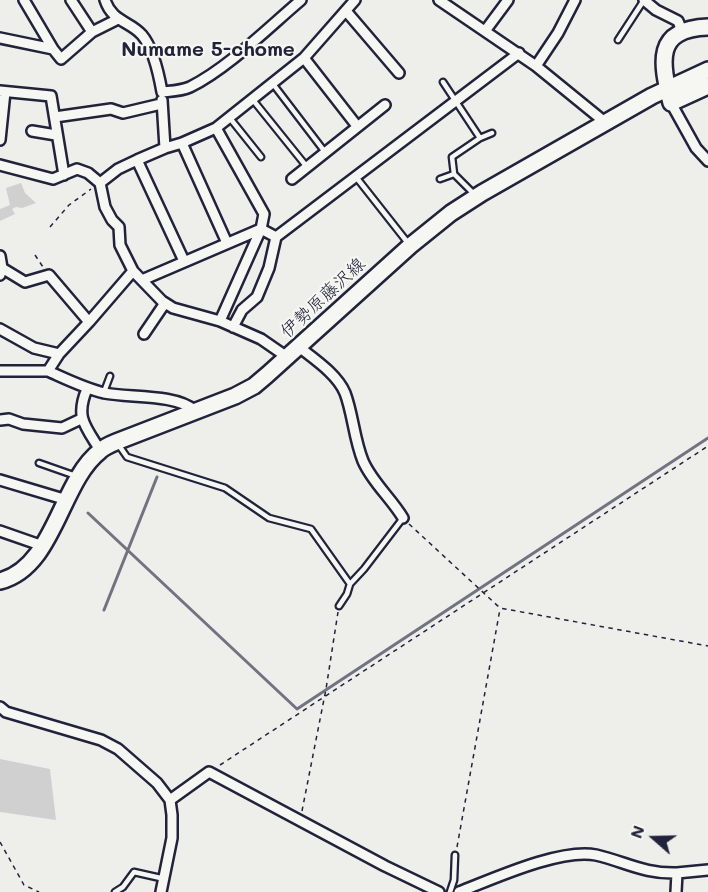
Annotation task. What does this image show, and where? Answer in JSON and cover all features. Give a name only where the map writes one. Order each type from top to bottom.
[{"type":"main road","points":[[708,27],[682,31],[671,38],[665,49],[664,66],[669,95],[708,86]]},
{"type":"main road","name":"伊勢原藤沢線","points":[[0,581],[8,579],[30,563],[43,546],[86,465],[100,450],[194,410],[244,392],[287,357],[410,246],[476,197],[606,123],[669,95],[691,78],[708,70]]},
{"type":"street","points":[[24,0],[61,59],[92,32],[118,19]]},
{"type":"street","points":[[71,0],[92,32]]},
{"type":"street","points":[[105,0],[118,19],[142,34],[158,69],[162,92],[165,148]]},
{"type":"street","points":[[162,92],[190,87],[217,69],[301,0]]},
{"type":"street","points":[[100,183],[118,169],[137,159],[216,128],[304,58],[355,0]]},
{"type":"street","points":[[439,0],[519,53],[606,123]]},
{"type":"street","points":[[485,31],[508,0]]},
{"type":"street","points":[[536,66],[558,33],[575,0]]},
{"type":"street","points":[[644,0],[656,10],[678,21],[682,31]]},
{"type":"street","points":[[346,10],[376,51],[399,73]]},
{"type":"street","points":[[0,38],[53,49]]},
{"type":"street","points":[[232,327],[242,310],[257,297],[269,268],[276,237],[519,53]]},
{"type":"street","points":[[304,58],[357,126]]},
{"type":"street","points":[[0,140],[2,92],[51,96],[64,175]]},
{"type":"street","points":[[669,95],[696,148],[708,161]]},
{"type":"street","points":[[55,117],[68,112],[103,107],[123,112],[161,104]]},
{"type":"street","points":[[292,179],[385,105]]},
{"type":"street","points":[[216,128],[264,214],[261,229],[220,321]]},
{"type":"street","points":[[32,131],[56,135]]},
{"type":"street","points":[[182,143],[227,243]]},
{"type":"street","points":[[137,159],[184,261]]},
{"type":"street","points":[[0,165],[53,179],[77,169],[88,173],[100,183],[105,207],[119,227],[120,245],[134,271],[165,303],[173,308],[220,321],[261,339],[287,357]]},
{"type":"street","points":[[261,229],[276,237]]},
{"type":"street","points":[[142,280],[261,229]]},
{"type":"street","points":[[0,256],[1,272],[25,282],[49,275],[89,322]]},
{"type":"street","points":[[48,371],[59,354],[70,349],[89,322],[134,271]]},
{"type":"street","points":[[144,334],[165,303]]},
{"type":"street","points":[[0,329],[34,348],[59,354]]},
{"type":"street","points":[[298,347],[335,379],[344,392],[363,460],[370,475],[403,518]]},
{"type":"street","points":[[0,371],[48,371],[87,389],[172,401],[186,404],[194,410]]},
{"type":"street","points":[[87,389],[82,400],[81,419],[100,450]]},
{"type":"street","points":[[0,420],[9,419],[23,424],[62,428],[81,419]]},
{"type":"street","points":[[1,482],[67,500]]},
{"type":"street","points":[[0,531],[43,546]]},
{"type":"street","points":[[0,707],[6,712],[101,740],[118,749],[157,783],[170,800],[172,838],[161,892]]},
{"type":"street","points":[[170,800],[209,772],[385,866],[439,892]]},
{"type":"street","points":[[459,892],[544,860],[576,856],[594,855],[641,870],[661,873],[708,870]]},
{"type":"street","points":[[676,892],[677,873]]},
{"type":"lane","points":[[618,40],[644,0]]},
{"type":"lane","points":[[443,82],[480,138]]},
{"type":"lane","points":[[273,84],[325,152]]},
{"type":"lane","points":[[253,100],[307,167]]},
{"type":"lane","points":[[229,117],[261,157]]},
{"type":"lane","points":[[476,197],[454,174],[452,157],[480,138],[492,133]]},
{"type":"lane","points":[[440,179],[454,174]]},
{"type":"lane","points":[[356,177],[410,246]]},
{"type":"lane","points":[[104,393],[110,376]]},
{"type":"lane","points":[[116,442],[127,457],[225,488],[269,518],[311,529],[350,584]]},
{"type":"lane","points":[[39,463],[80,477]]},
{"type":"lane","points":[[339,606],[350,584],[403,518]]},
{"type":"lane","points":[[450,892],[454,880],[455,855]]},
{"type":"lane","points":[[115,892],[123,887],[134,872],[165,879]]},
{"type":"path","points":[[50,227],[69,205],[100,183]]},
{"type":"path","points":[[34,255],[42,265]]},
{"type":"path","points":[[209,772],[325,694],[483,594],[708,446]]},
{"type":"path","points":[[403,518],[500,608],[708,646]]},
{"type":"path","points":[[300,821],[325,694],[339,606]]},
{"type":"path","points":[[455,855],[500,608]]},
{"type":"path","points":[[0,842],[24,885],[39,892]]},
{"type":"shaded area","points":[[21,183],[25,193],[36,203],[12,209],[15,214],[0,221],[0,209],[10,205],[6,188]]},
{"type":"shaded area","points":[[0,759],[50,769],[56,820],[0,812]]},
{"type":"waterway","points":[[88,513],[297,709],[708,438]]},
{"type":"waterway","points":[[104,610],[157,477]]},
{"type":"district","name":"Numame 5-chome","points":[[208,50]]}]
